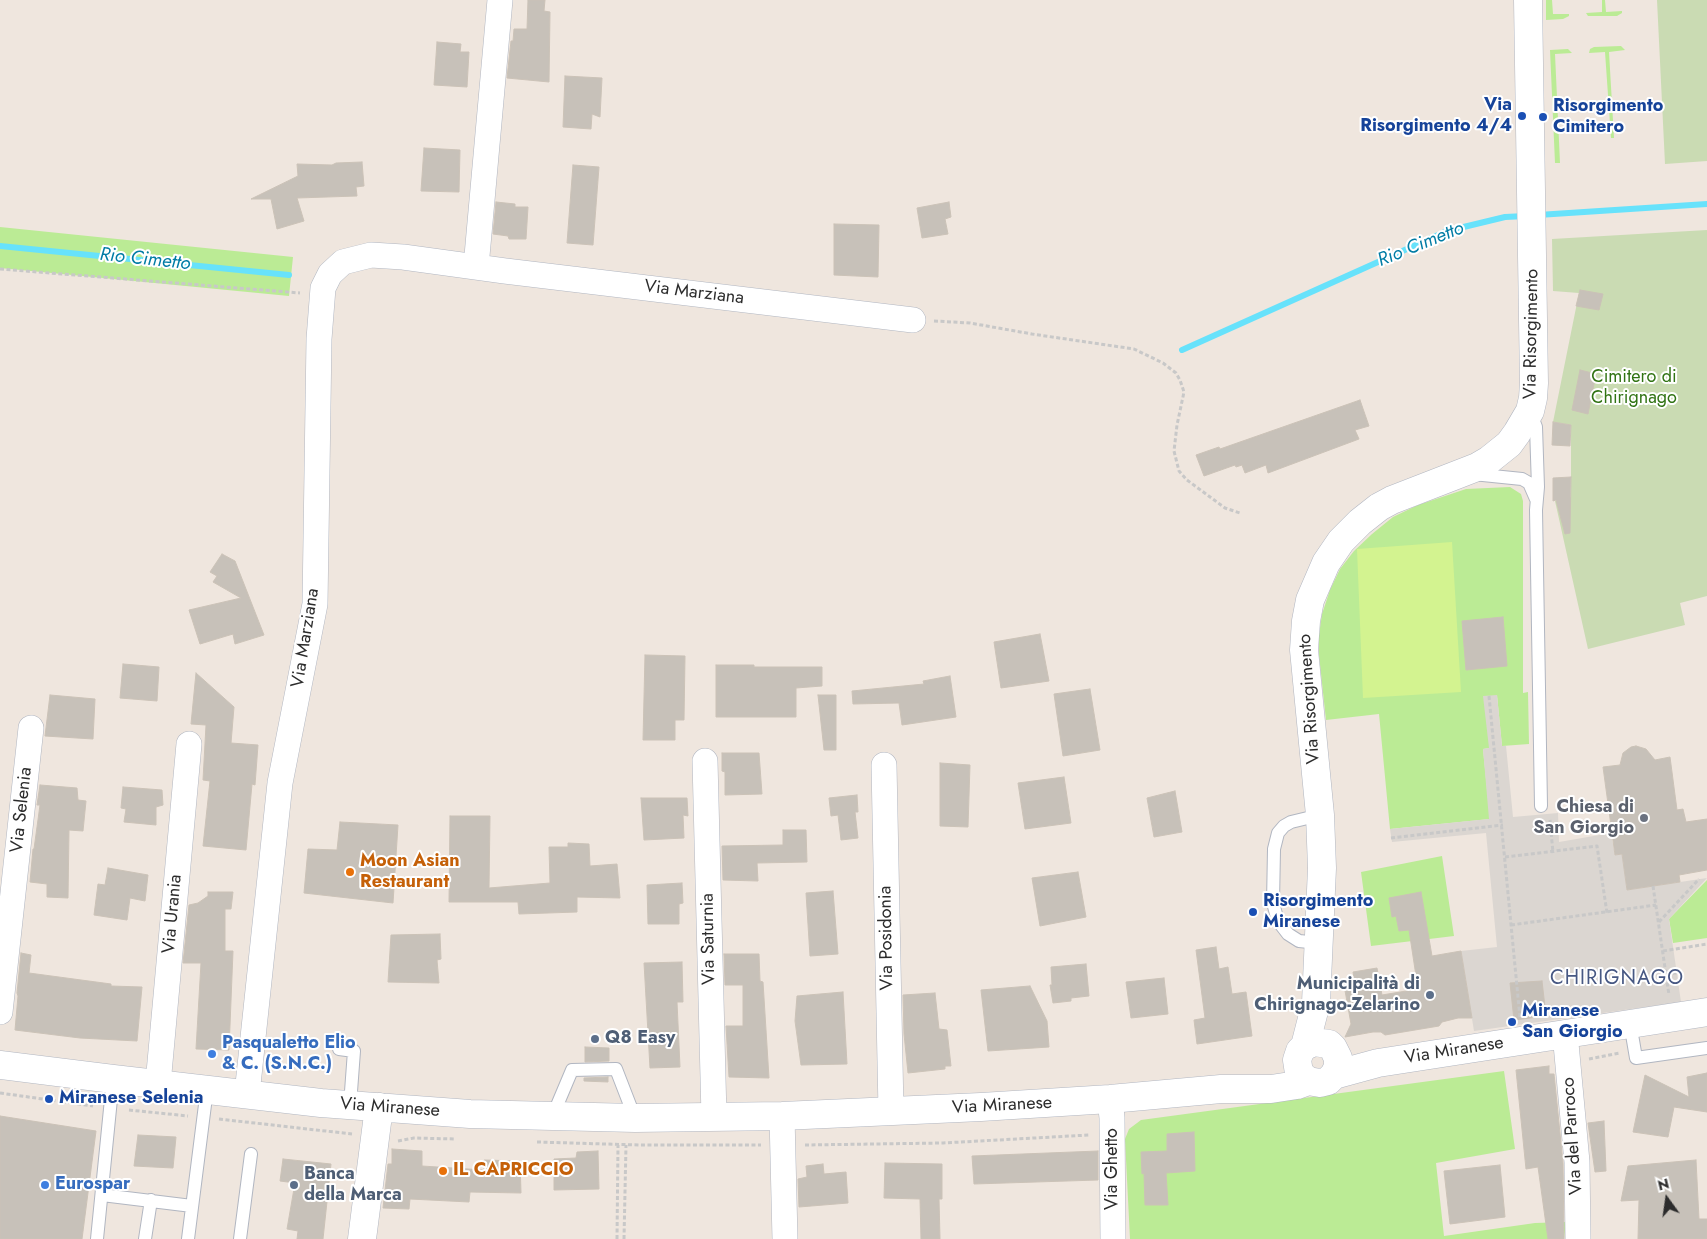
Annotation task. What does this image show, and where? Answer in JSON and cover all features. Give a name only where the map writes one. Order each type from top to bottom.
[{"type":"street","points":[[476,267],[500,0]]},
{"type":"street","name":"Via Risorgimento","points":[[1318,1060],[1321,1028],[1316,1003],[1322,868],[1320,815],[1304,650],[1306,620],[1310,600],[1326,563],[1341,541],[1369,514],[1404,494],[1477,467],[1500,452],[1517,433],[1530,411],[1534,383],[1528,0]]},
{"type":"street","name":"Via Marziana","points":[[247,1094],[280,783],[315,604],[318,339],[323,288],[330,274],[342,262],[371,255],[403,257],[913,320]]},
{"type":"street","name":"Via Selenia","points":[[0,1012],[31,728]]},
{"type":"street","name":"Via Urania","points":[[158,1084],[189,744]]},
{"type":"street","name":"Via Saturnia","points":[[705,761],[714,1117]]},
{"type":"street","name":"Via Posidonia","points":[[884,765],[891,1111]]},
{"type":"street","name":"Via Miranese","points":[[0,1065],[113,1080],[350,1105],[470,1114],[635,1118],[782,1116],[1110,1099],[1221,1089],[1271,1089],[1297,1085],[1318,1060],[1378,1063],[1707,1012]]},
{"type":"street","name":"Via del Parroco","points":[[1565,1033],[1577,1162],[1578,1239]]},
{"type":"street","name":"Via Ghetto","points":[[1110,1099],[1113,1239]]},
{"type":"street","points":[[362,1239],[379,1107]]},
{"type":"street","points":[[782,1116],[785,1239]]},
{"type":"lane","points":[[1530,411],[1536,427],[1538,487],[1536,501],[1545,810]]},
{"type":"lane","points":[[1461,474],[1505,476],[1526,480],[1532,487],[1536,501]]},
{"type":"lane","points":[[1319,943],[1299,941],[1288,934],[1278,921],[1273,903],[1274,849],[1278,832],[1291,822],[1320,815]]},
{"type":"lane","points":[[1630,1023],[1636,1058],[1707,1048]]},
{"type":"lane","points":[[339,1049],[354,1051],[350,1105]]},
{"type":"lane","points":[[553,1116],[572,1070],[616,1069],[635,1118]]},
{"type":"lane","points":[[97,1239],[113,1080]]},
{"type":"lane","points":[[188,1239],[207,1089]]},
{"type":"lane","points":[[240,1239],[251,1154]]},
{"type":"lane","points":[[102,1195],[192,1206]]},
{"type":"lane","points":[[145,1239],[151,1200]]},
{"type":"path","points":[[0,269],[322,295]]},
{"type":"path","points":[[913,320],[970,323],[1134,349],[1163,363],[1176,374],[1184,392],[1174,451],[1179,471],[1187,480],[1225,508],[1240,513]]},
{"type":"path","points":[[1489,696],[1503,825],[1520,1019]]},
{"type":"path","points":[[1545,810],[1553,853]]},
{"type":"path","points":[[1391,838],[1503,825]]},
{"type":"path","points":[[1505,858],[1598,846],[1607,913]]},
{"type":"path","points":[[1659,923],[1699,879]]},
{"type":"path","points":[[1653,886],[1670,997]]},
{"type":"path","points":[[1511,924],[1656,906]]},
{"type":"path","points":[[1663,951],[1707,944]]},
{"type":"path","points":[[1666,974],[1685,972]]},
{"type":"path","points":[[1586,1060],[1621,1053]]},
{"type":"path","points":[[0,1093],[93,1106],[98,1104]]},
{"type":"path","points":[[129,1110],[356,1135]]},
{"type":"path","points":[[800,1145],[943,1143],[1112,1133]]},
{"type":"path","points":[[617,1239],[618,1140]]},
{"type":"path","points":[[624,1239],[626,1145]]},
{"type":"green space","points":[[1546,0],[1552,0],[1553,14],[1569,14],[1569,16],[1563,19],[1546,20]]},
{"type":"green space","points":[[1602,0],[1605,0],[1606,12],[1622,11],[1622,13],[1617,16],[1588,16],[1586,13],[1602,12]]},
{"type":"green space","points":[[1657,0],[1707,0],[1707,161],[1665,164]]},
{"type":"green space","points":[[1621,46],[1625,50],[1609,52],[1614,138],[1611,138],[1605,52],[1589,53],[1590,49],[1594,47]]},
{"type":"green space","points":[[1568,49],[1572,53],[1555,54],[1560,163],[1555,163],[1550,50]]},
{"type":"green space","points":[[0,227],[293,257],[289,296],[0,268]]},
{"type":"green space","name":"Cimitero di Chirignago","points":[[1707,230],[1707,596],[1680,603],[1685,625],[1588,649],[1555,501],[1571,497],[1571,425],[1553,422],[1579,293],[1553,291],[1552,239]]},
{"type":"green space","points":[[1510,487],[1521,494],[1523,501],[1523,693],[1528,692],[1529,744],[1502,746],[1497,695],[1489,748],[1483,749],[1490,819],[1390,829],[1379,714],[1326,720],[1319,655],[1319,635],[1322,614],[1330,590],[1340,569],[1354,551],[1393,517],[1418,505],[1466,489]]},
{"type":"green space","points":[[1452,542],[1461,692],[1363,698],[1357,549]]},
{"type":"green space","points":[[1442,856],[1454,936],[1371,946],[1361,872]]},
{"type":"green space","points":[[1707,880],[1707,938],[1673,943],[1669,919]]},
{"type":"green space","points":[[1504,1071],[1515,1149],[1436,1163],[1444,1236],[1535,1223],[1566,1222],[1564,1239],[1130,1239],[1125,1139],[1129,1129],[1141,1120]]},
{"type":"shaded area","points":[[1497,695],[1502,746],[1506,746],[1513,817],[1558,813],[1559,842],[1611,833],[1615,855],[1622,854],[1627,890],[1707,878],[1669,919],[1681,1002],[1474,1031],[1461,951],[1497,947],[1486,833],[1392,842],[1390,829],[1489,819],[1483,749],[1489,748],[1483,696]]},
{"type":"building","points":[[528,0],[545,0],[544,11],[550,12],[549,82],[507,78],[514,29],[527,29]]},
{"type":"building","points":[[437,42],[461,44],[460,52],[469,52],[467,87],[434,85]]},
{"type":"building","points":[[565,76],[602,78],[600,117],[592,114],[591,129],[563,127]]},
{"type":"building","points":[[424,148],[460,150],[459,192],[421,191]]},
{"type":"building","points":[[362,162],[364,186],[356,187],[357,196],[297,198],[304,221],[277,229],[271,199],[251,199],[298,176],[297,164],[332,165],[336,163]]},
{"type":"building","points":[[573,165],[599,167],[593,245],[567,243]]},
{"type":"building","points":[[496,202],[515,204],[515,207],[528,207],[526,239],[509,239],[508,236],[493,234]]},
{"type":"building","points":[[949,202],[951,217],[945,219],[948,234],[922,238],[917,208]]},
{"type":"building","points":[[834,224],[879,225],[878,277],[834,275]]},
{"type":"building","points":[[1580,290],[1603,294],[1599,310],[1576,306]]},
{"type":"building","points":[[1580,370],[1596,374],[1588,414],[1572,410]]},
{"type":"building","points":[[1360,400],[1369,426],[1355,430],[1359,439],[1268,473],[1266,465],[1245,473],[1242,465],[1236,467],[1235,465],[1204,476],[1196,455],[1219,447],[1220,449]]},
{"type":"building","points":[[1553,422],[1571,425],[1570,446],[1552,445]]},
{"type":"building","points":[[1571,477],[1570,533],[1565,534],[1556,500],[1553,501],[1553,478]]},
{"type":"building","points":[[222,554],[235,561],[264,635],[235,644],[233,634],[200,644],[189,610],[241,598],[213,582],[217,576],[210,572]]},
{"type":"building","points":[[1503,617],[1507,666],[1466,670],[1462,621]]},
{"type":"building","points":[[1040,634],[1049,681],[1001,688],[994,642]]},
{"type":"building","points":[[645,655],[685,656],[684,720],[675,720],[675,740],[643,740]]},
{"type":"building","points":[[123,664],[159,667],[157,701],[120,698]]},
{"type":"building","points":[[716,665],[822,667],[822,686],[796,688],[796,717],[716,717]]},
{"type":"building","points":[[196,673],[234,707],[231,743],[258,745],[255,785],[252,784],[246,850],[203,846],[210,781],[203,780],[206,725],[191,724]]},
{"type":"building","points":[[950,676],[956,717],[902,725],[899,703],[853,704],[852,691],[924,684],[923,681]]},
{"type":"building","points":[[1090,689],[1100,750],[1063,756],[1054,694]]},
{"type":"building","points":[[50,695],[95,699],[93,739],[45,736]]},
{"type":"building","points":[[818,695],[836,695],[836,750],[824,750]]},
{"type":"building","name":"Chiesa di San Giorgio","points":[[1636,746],[1646,749],[1655,760],[1670,757],[1677,810],[1683,809],[1686,822],[1707,819],[1707,870],[1679,875],[1680,882],[1627,890],[1622,854],[1615,855],[1603,767],[1620,765],[1623,753]]},
{"type":"building","points":[[722,753],[759,753],[762,794],[725,795],[725,772],[722,771]]},
{"type":"building","points":[[940,763],[970,765],[968,827],[940,826]]},
{"type":"building","points":[[1064,777],[1071,823],[1025,829],[1018,783]]},
{"type":"building","points":[[40,785],[77,788],[78,800],[86,801],[83,831],[69,830],[68,898],[47,897],[47,884],[30,882],[40,805],[37,805]]},
{"type":"building","points":[[123,787],[162,790],[163,805],[156,807],[156,825],[124,822],[126,809],[121,808]]},
{"type":"building","points":[[1175,791],[1182,832],[1154,837],[1147,798]]},
{"type":"building","points":[[857,795],[858,812],[855,812],[858,838],[841,840],[838,815],[831,816],[829,798]]},
{"type":"building","points":[[641,798],[687,798],[688,816],[683,815],[684,838],[644,840]]},
{"type":"building","points":[[450,816],[490,816],[489,888],[550,883],[549,847],[568,847],[568,843],[589,844],[590,866],[617,864],[620,898],[577,897],[577,912],[519,914],[518,902],[449,902]]},
{"type":"building","name":"Moon Asian Restaurant","points":[[340,822],[398,825],[393,903],[304,893],[308,849],[337,850]]},
{"type":"building","points":[[783,830],[806,830],[807,862],[757,863],[758,881],[723,880],[722,846],[783,845]]},
{"type":"building","points":[[108,868],[148,875],[145,901],[130,898],[127,920],[94,915],[98,884],[105,885]]},
{"type":"building","points":[[1078,872],[1086,917],[1040,926],[1032,878]]},
{"type":"building","points":[[682,883],[683,903],[679,904],[679,924],[648,924],[647,885]]},
{"type":"building","points":[[833,891],[838,954],[810,956],[806,893]]},
{"type":"building","points":[[208,892],[233,892],[231,909],[225,909],[225,951],[233,951],[229,1050],[196,1049],[201,963],[183,963],[189,905],[198,903],[208,896]]},
{"type":"building","name":"Municipalità di Chirignago-Zelarino","points":[[1421,892],[1432,956],[1461,951],[1472,1018],[1458,1018],[1442,1022],[1439,1026],[1385,1035],[1381,1032],[1373,1032],[1345,1037],[1351,1024],[1344,985],[1355,983],[1353,972],[1377,968],[1382,995],[1418,989],[1409,930],[1399,931],[1396,916],[1392,917],[1389,898]]},
{"type":"building","points":[[440,934],[441,959],[437,960],[439,983],[388,982],[391,935]]},
{"type":"building","points":[[1216,947],[1219,969],[1228,967],[1232,994],[1246,992],[1252,1036],[1197,1044],[1194,1020],[1205,1018],[1196,950]]},
{"type":"building","points":[[21,953],[31,955],[29,973],[111,984],[111,986],[142,987],[137,1041],[80,1038],[15,1030]]},
{"type":"building","points":[[724,954],[759,954],[760,981],[763,982],[769,1078],[729,1077],[726,1026],[743,1026],[743,985],[725,985]]},
{"type":"building","points":[[682,962],[683,1002],[677,1002],[680,1067],[650,1068],[644,963]]},
{"type":"building","points":[[1086,964],[1089,996],[1053,1003],[1050,985],[1052,985],[1051,967]]},
{"type":"building","points":[[1164,978],[1168,1014],[1131,1018],[1126,982]]},
{"type":"building","points":[[1542,981],[1546,1016],[1514,1020],[1510,983]]},
{"type":"building","points":[[1030,986],[1047,1021],[1049,1047],[988,1051],[981,990]]},
{"type":"building","points":[[843,992],[847,1064],[801,1065],[795,1021],[797,996]]},
{"type":"building","points":[[935,993],[939,1029],[947,1030],[951,1066],[945,1066],[945,1069],[908,1073],[903,995]]},
{"type":"building","points":[[585,1047],[609,1048],[609,1061],[585,1062]]},
{"type":"building","points":[[1549,1066],[1549,1074],[1554,1074],[1563,1163],[1564,1239],[1548,1239],[1538,1167],[1526,1169],[1516,1070]]},
{"type":"building","points":[[1707,1073],[1707,1112],[1674,1107],[1668,1137],[1633,1132],[1645,1075],[1689,1097],[1687,1077]]},
{"type":"building","points":[[608,1077],[608,1082],[584,1081],[584,1078]]},
{"type":"building","name":"Eurospar","points":[[0,1116],[96,1131],[82,1239],[0,1239]]},
{"type":"building","points":[[1604,1121],[1606,1171],[1595,1172],[1588,1123]]},
{"type":"building","points":[[1194,1132],[1195,1171],[1166,1173],[1168,1205],[1145,1205],[1141,1152],[1167,1151],[1167,1134]]},
{"type":"building","points":[[138,1135],[176,1137],[173,1168],[134,1166]]},
{"type":"building","points":[[392,1149],[422,1151],[422,1166],[484,1170],[484,1160],[520,1161],[521,1193],[470,1192],[469,1202],[410,1199],[409,1209],[383,1208],[388,1164],[392,1164]]},
{"type":"building","points":[[598,1151],[599,1189],[554,1190],[554,1159],[576,1158],[577,1152]]},
{"type":"building","points":[[1098,1151],[1098,1180],[974,1184],[972,1156]]},
{"type":"building","points":[[283,1159],[331,1164],[323,1239],[297,1239],[298,1231],[287,1229],[295,1183],[280,1181]]},
{"type":"building","points":[[1696,1160],[1699,1219],[1707,1219],[1707,1239],[1638,1239],[1639,1200],[1621,1201],[1628,1166]]},
{"type":"building","points":[[885,1163],[942,1164],[942,1199],[939,1199],[940,1239],[921,1239],[920,1199],[884,1198]]},
{"type":"building","points":[[823,1164],[824,1174],[846,1172],[848,1203],[799,1207],[798,1179],[807,1177],[806,1166]]},
{"type":"building","points":[[1500,1165],[1505,1217],[1450,1224],[1444,1171]]},
{"type":"waterway","name":"Rio Cimetto","points":[[1538,215],[1707,204]]},
{"type":"waterway","name":"Rio Cimetto","points":[[1182,350],[1447,231],[1505,217],[1526,216]]},
{"type":"waterway","name":"Rio Cimetto","points":[[0,246],[289,275]]},
{"type":"place","name":"Via Risorgimento 4/4","points":[[1522,116]]},
{"type":"place","name":"Risorgimento Cimitero","points":[[1543,117]]},
{"type":"place","name":"Chiesa di San Giorgio","points":[[1644,818]]},
{"type":"place","name":"Moon Asian Restaurant","points":[[350,872]]},
{"type":"place","name":"Risorgimento Miranese","points":[[1253,912]]},
{"type":"place","name":"Municipalità di Chirignago-Zelarino","points":[[1430,995]]},
{"type":"place","name":"Miranese San Giorgio","points":[[1512,1022]]},
{"type":"place","name":"Q8 Easy","points":[[595,1039]]},
{"type":"place","name":"Pasqualetto Elio & C. (S.N.C.)","points":[[212,1054]]},
{"type":"place","name":"Miranese Selenia","points":[[49,1099]]},
{"type":"place","name":"IL CAPRICCIO","points":[[443,1171]]},
{"type":"place","name":"Eurospar","points":[[45,1185]]},
{"type":"place","name":"Banca della Marca","points":[[294,1185]]},
{"type":"district","name":"CHIRIGNAGO","points":[[1617,979]]}]
